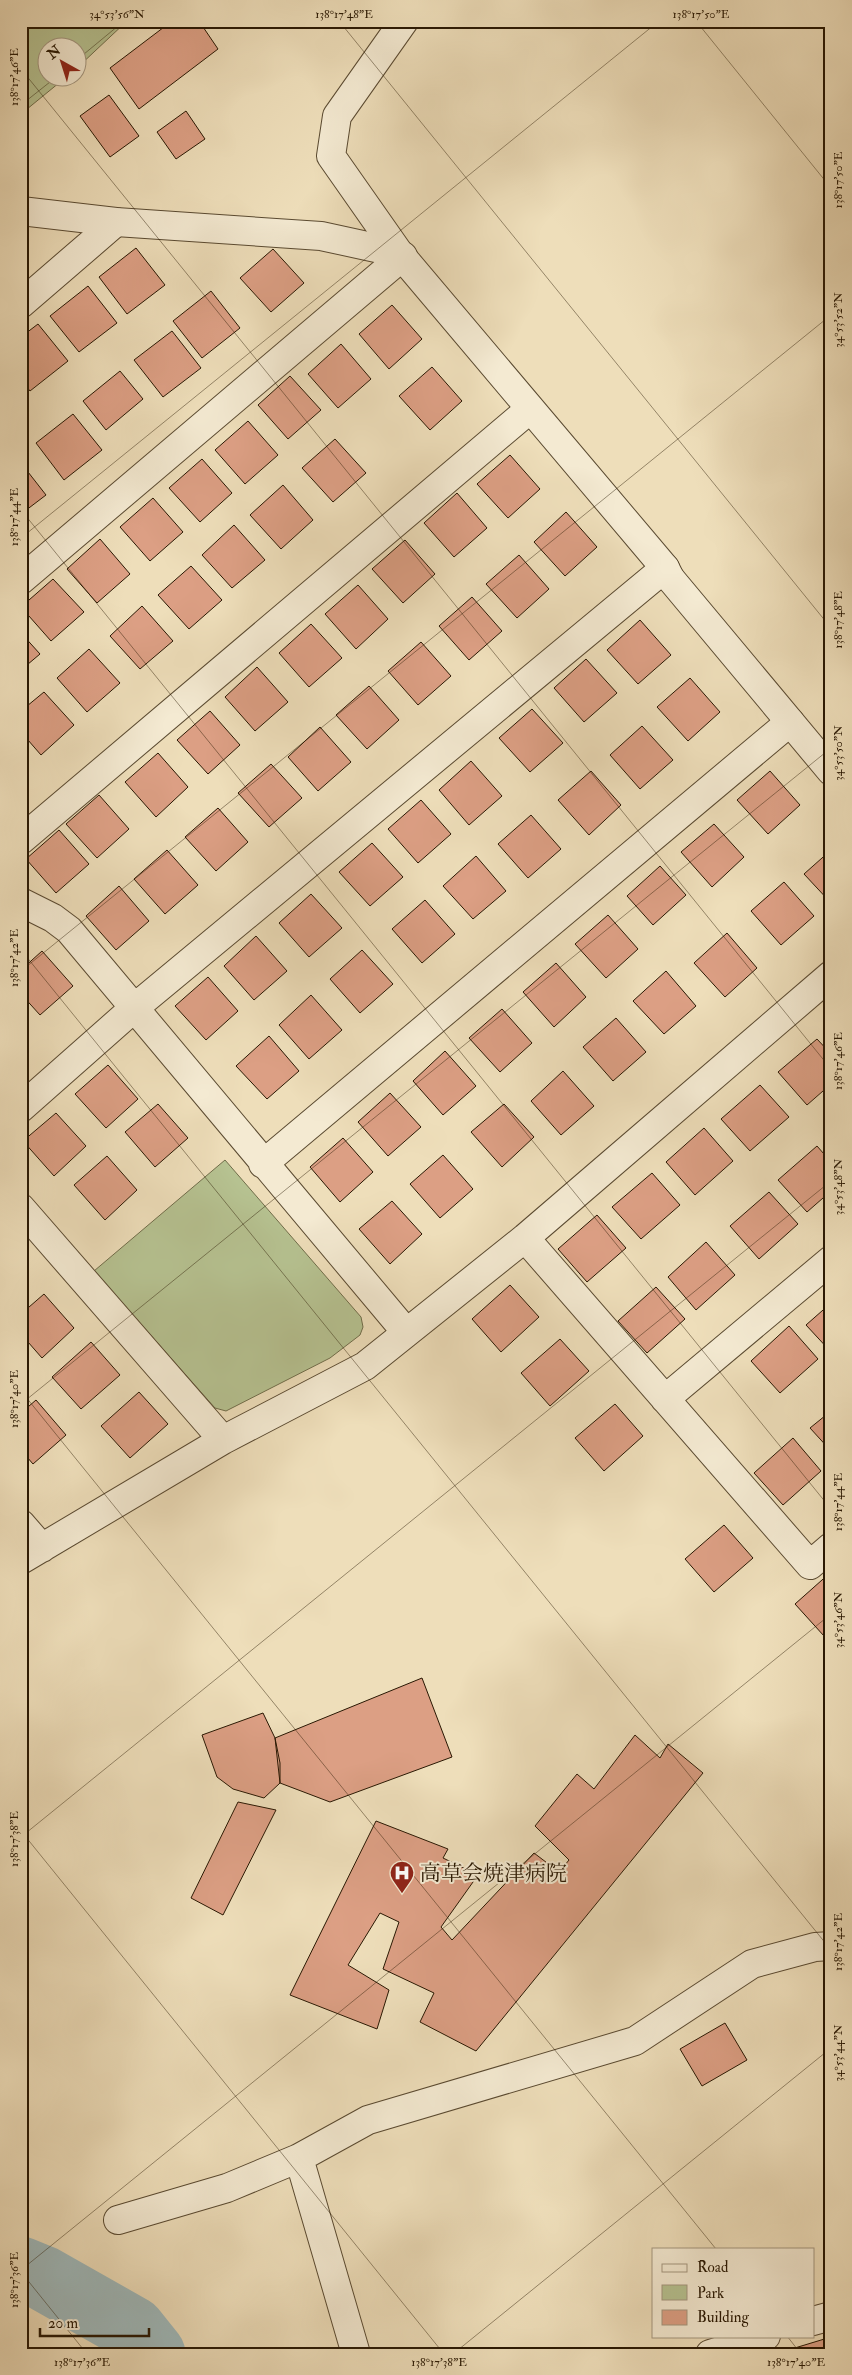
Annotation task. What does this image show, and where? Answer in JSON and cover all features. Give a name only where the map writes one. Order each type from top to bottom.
[{"type":"street","points":[[404,21],[337,116],[331,156],[401,255],[831,770]]},
{"type":"street","points":[[21,211],[116,222],[320,236],[401,255]]},
{"type":"street","points":[[21,304],[116,222]]},
{"type":"street","points":[[21,580],[401,255]]},
{"type":"street","points":[[21,840],[530,409]]},
{"type":"street","points":[[21,1108],[133,1009],[668,573]]},
{"type":"street","points":[[263,1164],[790,722]]},
{"type":"street","points":[[21,902],[53,918],[68,930],[406,1332]]},
{"type":"street","points":[[21,1524],[32,1554],[223,1440],[365,1366],[525,1238],[831,975]]},
{"type":"street","points":[[21,1208],[223,1440]]},
{"type":"street","points":[[525,1238],[810,1565],[831,1547]]},
{"type":"street","points":[[666,1399],[831,1260]]},
{"type":"street","points":[[118,2220],[227,2188],[299,2158],[368,2120],[635,2041],[752,1964],[814,1947],[831,1946]]},
{"type":"street","points":[[299,2158],[356,2354]]},
{"type":"street","points":[[814,2321],[831,2316]]},
{"type":"street","points":[[710,2354],[760,2338]]},
{"type":"green space","points":[[21,21],[127,21],[88,58],[88,38],[38,38],[38,88],[53,88],[21,114]]},
{"type":"green space","points":[[225,1160],[361,1317],[363,1327],[360,1335],[330,1358],[226,1411],[215,1408],[94,1271]]},
{"type":"building","points":[[172,21],[199,21],[218,49],[139,109],[110,68]]},
{"type":"building","points":[[109,95],[139,136],[110,157],[80,116]]},
{"type":"building","points":[[186,111],[205,139],[176,159],[157,132]]},
{"type":"building","points":[[136,248],[165,285],[127,314],[99,277]]},
{"type":"building","points":[[273,249],[304,283],[271,312],[240,278]]},
{"type":"building","points":[[88,286],[117,323],[79,352],[50,316]]},
{"type":"building","points":[[211,291],[240,328],[202,358],[173,321]]},
{"type":"building","points":[[392,305],[422,339],[389,369],[359,334]]},
{"type":"building","points":[[38,324],[68,361],[30,391],[21,380],[21,337]]},
{"type":"building","points":[[172,331],[201,368],[163,397],[134,360]]},
{"type":"building","points":[[341,344],[371,379],[338,408],[308,374]]},
{"type":"building","points":[[432,367],[462,401],[430,430],[399,396]]},
{"type":"building","points":[[120,371],[143,399],[106,430],[83,401]]},
{"type":"building","points":[[290,376],[321,410],[288,439],[258,405]]},
{"type":"building","points":[[73,414],[102,450],[64,480],[36,443]]},
{"type":"building","points":[[248,421],[278,455],[245,484],[215,450]]},
{"type":"building","points":[[335,439],[366,473],[333,502],[302,468]]},
{"type":"building","points":[[510,455],[540,489],[508,518],[477,484]]},
{"type":"building","points":[[202,459],[232,493],[200,522],[169,488]]},
{"type":"building","points":[[21,463],[46,495],[21,514]]},
{"type":"building","points":[[283,485],[313,520],[281,549],[250,515]]},
{"type":"building","points":[[457,493],[487,528],[454,557],[424,523]]},
{"type":"building","points":[[153,498],[183,532],[150,561],[120,527]]},
{"type":"building","points":[[566,512],[597,547],[565,576],[534,542]]},
{"type":"building","points":[[234,525],[265,560],[232,588],[202,555]]},
{"type":"building","points":[[100,539],[130,574],[97,603],[67,569]]},
{"type":"building","points":[[405,540],[435,574],[403,603],[372,569]]},
{"type":"building","points":[[519,555],[549,589],[517,618],[486,584]]},
{"type":"building","points":[[191,566],[222,600],[189,629],[158,595]]},
{"type":"building","points":[[53,579],[84,612],[51,641],[21,607]]},
{"type":"building","points":[[358,585],[388,619],[356,649],[325,614]]},
{"type":"building","points":[[472,597],[502,631],[469,660],[439,626]]},
{"type":"building","points":[[142,606],[173,641],[140,669],[110,636]]},
{"type":"building","points":[[640,620],[671,655],[638,684],[607,650]]},
{"type":"building","points":[[311,624],[342,658],[309,687],[279,653]]},
{"type":"building","points":[[21,633],[40,654],[21,670]]},
{"type":"building","points":[[421,642],[451,676],[418,705],[388,671]]},
{"type":"building","points":[[89,649],[120,683],[87,712],[57,678]]},
{"type":"building","points":[[586,659],[617,693],[584,722],[554,688]]},
{"type":"building","points":[[257,667],[288,702],[255,731],[225,697]]},
{"type":"building","points":[[690,678],[720,712],[688,741],[657,707]]},
{"type":"building","points":[[369,686],[399,720],[367,749],[336,715]]},
{"type":"building","points":[[44,692],[74,725],[41,755],[21,732],[21,711]]},
{"type":"building","points":[[532,709],[563,743],[530,772],[499,738]]},
{"type":"building","points":[[210,711],[240,745],[208,774],[177,740]]},
{"type":"building","points":[[642,726],[673,760],[640,789],[610,755]]},
{"type":"building","points":[[320,727],[351,762],[318,791],[288,757]]},
{"type":"building","points":[[158,753],[188,787],[156,817],[125,782]]},
{"type":"building","points":[[21,754],[28,762],[21,768]]},
{"type":"building","points":[[471,761],[502,796],[469,825],[439,790]]},
{"type":"building","points":[[271,764],[302,798],[269,827],[238,793]]},
{"type":"building","points":[[591,771],[621,805],[589,835],[558,800]]},
{"type":"building","points":[[770,771],[800,805],[768,834],[737,800]]},
{"type":"building","points":[[99,795],[129,829],[97,858],[66,824]]},
{"type":"building","points":[[421,800],[451,834],[418,863],[388,829]]},
{"type":"building","points":[[218,808],[248,842],[216,871],[185,837]]},
{"type":"building","points":[[531,815],[561,849],[528,878],[498,844]]},
{"type":"building","points":[[714,824],[744,857],[712,887],[681,852]]},
{"type":"building","points":[[59,830],[89,864],[56,893],[26,859]]},
{"type":"building","points":[[372,843],[403,877],[370,906],[339,872]]},
{"type":"building","points":[[167,850],[198,885],[165,914],[134,879]]},
{"type":"building","points":[[831,850],[831,903],[804,874]]},
{"type":"building","points":[[476,856],[506,891],[473,919],[443,886]]},
{"type":"building","points":[[660,866],[686,895],[653,925],[627,896]]},
{"type":"building","points":[[784,882],[814,916],[781,945],[751,911]]},
{"type":"building","points":[[119,886],[149,921],[116,950],[86,916]]},
{"type":"building","points":[[311,894],[342,928],[309,957],[279,923]]},
{"type":"building","points":[[425,900],[455,934],[422,963],[392,929]]},
{"type":"building","points":[[608,915],[638,949],[606,978],[575,944]]},
{"type":"building","points":[[727,933],[757,968],[725,997],[694,963]]},
{"type":"building","points":[[256,936],[287,971],[254,1000],[224,966]]},
{"type":"building","points":[[362,950],[393,984],[360,1013],[330,979]]},
{"type":"building","points":[[42,951],[73,986],[40,1015],[21,994],[21,970]]},
{"type":"building","points":[[556,963],[586,997],[554,1027],[523,992]]},
{"type":"building","points":[[666,971],[696,1006],[664,1034],[633,1001]]},
{"type":"building","points":[[208,977],[238,1011],[206,1040],[175,1006]]},
{"type":"building","points":[[311,995],[342,1030],[309,1059],[279,1025]]},
{"type":"building","points":[[502,1009],[532,1043],[500,1072],[469,1038]]},
{"type":"building","points":[[616,1018],[646,1052],[613,1081],[583,1047]]},
{"type":"building","points":[[269,1036],[299,1071],[267,1099],[236,1066]]},
{"type":"building","points":[[817,1039],[831,1054],[831,1084],[807,1105],[778,1072]]},
{"type":"building","points":[[445,1051],[476,1086],[443,1115],[413,1081]]},
{"type":"building","points":[[108,1065],[138,1099],[106,1128],[75,1094]]},
{"type":"building","points":[[563,1071],[594,1106],[561,1135],[531,1101]]},
{"type":"building","points":[[760,1085],[789,1117],[750,1151],[721,1119]]},
{"type":"building","points":[[390,1093],[421,1127],[388,1156],[358,1122]]},
{"type":"building","points":[[158,1104],[188,1138],[155,1167],[125,1132]]},
{"type":"building","points":[[504,1104],[534,1137],[502,1167],[471,1132]]},
{"type":"building","points":[[56,1113],[86,1146],[54,1176],[23,1141]]},
{"type":"building","points":[[704,1128],[733,1161],[695,1195],[666,1162]]},
{"type":"building","points":[[343,1138],[373,1172],[340,1202],[310,1167]]},
{"type":"building","points":[[817,1146],[831,1162],[831,1191],[807,1212],[778,1180]]},
{"type":"building","points":[[443,1155],[473,1189],[440,1218],[410,1184]]},
{"type":"building","points":[[107,1156],[137,1190],[105,1220],[74,1185]]},
{"type":"building","points":[[652,1173],[680,1205],[641,1239],[612,1207]]},
{"type":"building","points":[[769,1192],[798,1224],[759,1259],[730,1226]]},
{"type":"building","points":[[392,1201],[422,1234],[390,1264],[359,1229]]},
{"type":"building","points":[[597,1215],[626,1248],[587,1282],[558,1249]]},
{"type":"building","points":[[706,1242],[735,1275],[696,1310],[668,1277]]},
{"type":"building","points":[[510,1285],[539,1317],[501,1352],[472,1319]]},
{"type":"building","points":[[656,1287],[685,1319],[647,1353],[618,1321]]},
{"type":"building","points":[[44,1294],[74,1328],[42,1358],[21,1334],[21,1314]]},
{"type":"building","points":[[831,1303],[831,1352],[806,1325]]},
{"type":"building","points":[[789,1326],[818,1359],[780,1393],[751,1361]]},
{"type":"building","points":[[560,1339],[589,1371],[550,1406],[521,1373]]},
{"type":"building","points":[[91,1342],[120,1375],[81,1409],[52,1377]]},
{"type":"building","points":[[139,1392],[168,1424],[130,1458],[101,1426]]},
{"type":"building","points":[[36,1400],[66,1435],[33,1464],[21,1450],[21,1413]]},
{"type":"building","points":[[615,1404],[643,1436],[604,1471],[575,1438]]},
{"type":"building","points":[[831,1411],[831,1451],[810,1428]]},
{"type":"building","points":[[793,1438],[821,1471],[783,1505],[754,1473]]},
{"type":"building","points":[[724,1525],[753,1558],[714,1592],[685,1559]]},
{"type":"building","points":[[831,1572],[831,1630],[824,1636],[795,1604]]},
{"type":"building","points":[[422,1678],[452,1757],[330,1802],[280,1783],[275,1738]]},
{"type":"building","points":[[263,1713],[275,1738],[280,1763],[280,1783],[264,1798],[233,1789],[217,1777],[202,1735]]},
{"type":"building","name":"高草会焼津病院","points":[[635,1735],[660,1758],[668,1744],[703,1773],[476,2051],[420,2022],[434,1993],[383,1969],[399,1922],[380,1913],[348,1965],[389,1990],[377,2029],[290,1995],[376,1821],[448,1849],[443,1858],[478,1875],[441,1927],[452,1940],[534,1853],[559,1872],[569,1860],[535,1826],[577,1774],[594,1789]]},
{"type":"building","points":[[238,1802],[276,1810],[223,1915],[191,1898]]},
{"type":"building","points":[[725,2023],[747,2060],[702,2086],[680,2049]]},
{"type":"building","points":[[831,2337],[831,2354],[775,2354]]},
{"type":"waterway","points":[[21,2269],[43,2278],[133,2329],[153,2354]]},
{"type":"place","name":"高草会焼津病院","points":[[402,1894]]}]
